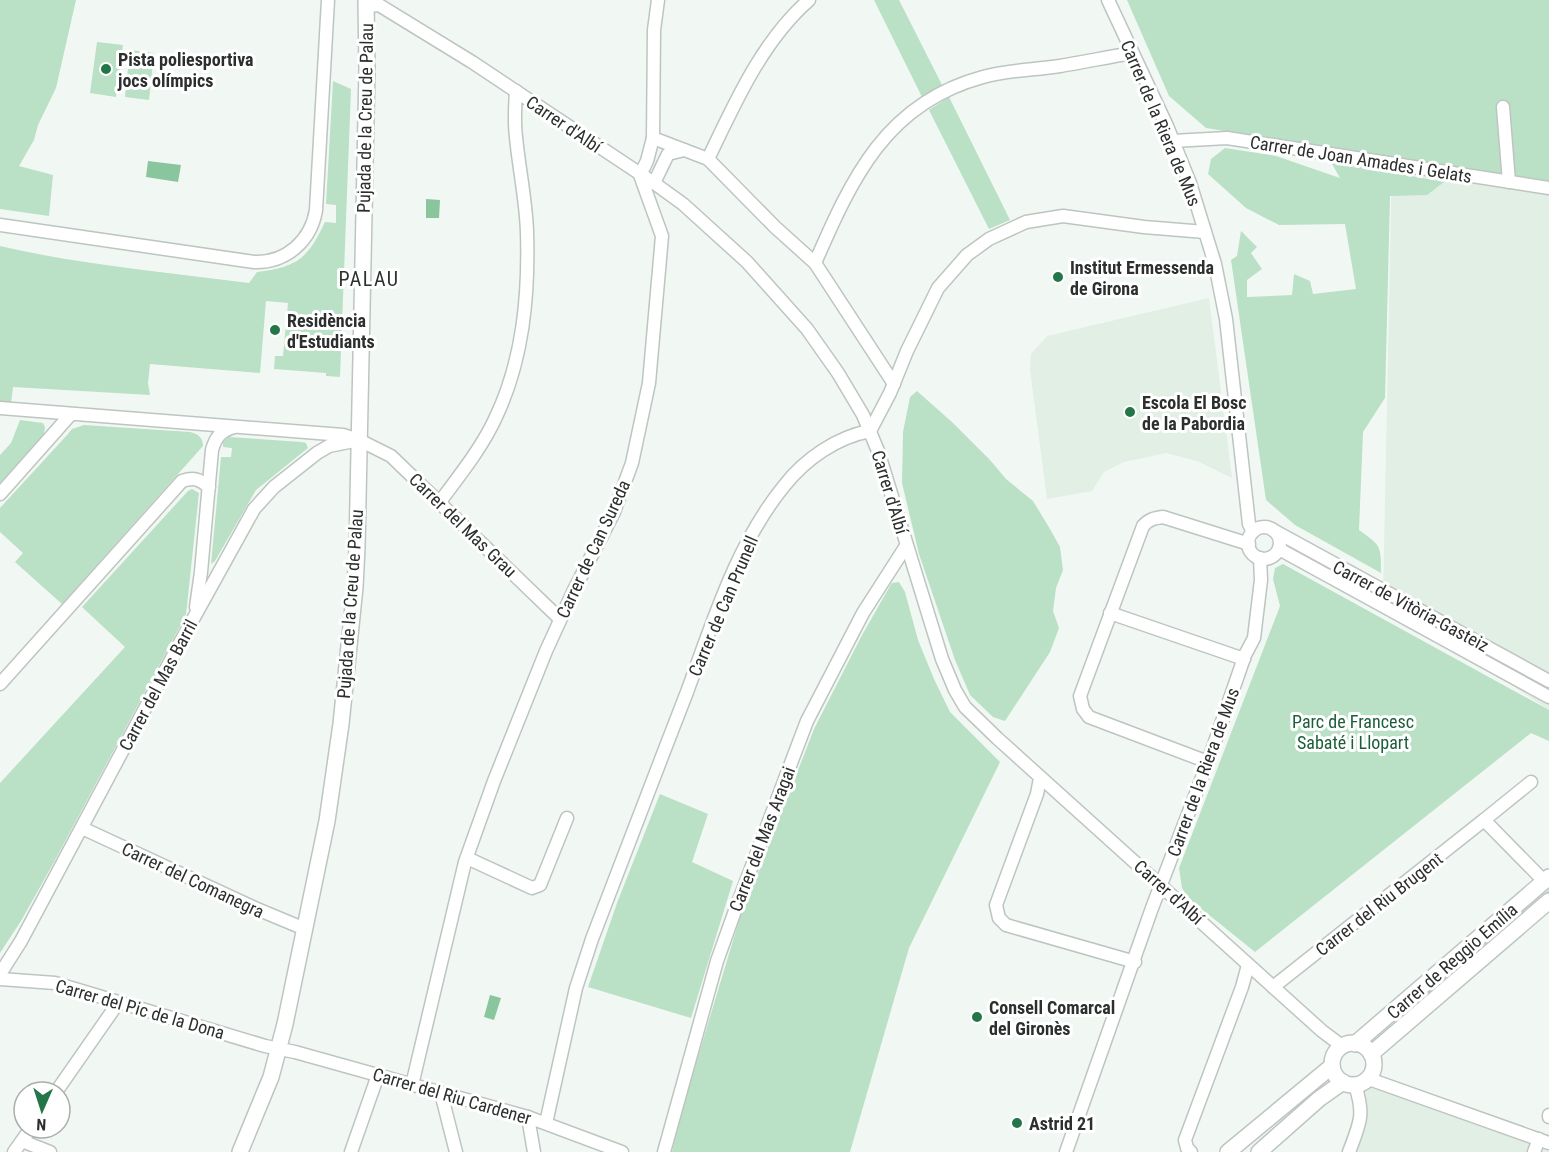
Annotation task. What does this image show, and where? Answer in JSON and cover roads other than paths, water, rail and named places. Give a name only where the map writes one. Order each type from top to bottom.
[{"type":"street","points":[[0,225],[248,262],[269,261],[289,253],[307,234],[316,210],[328,0]]},
{"type":"street","points":[[640,175],[647,161],[653,138],[654,30],[658,0]]},
{"type":"street","points":[[708,159],[744,89],[777,33],[809,0]]},
{"type":"street","name":"Carrer de la Riera de Mus","points":[[1108,0],[1191,183],[1215,264],[1226,320],[1251,538]]},
{"type":"street","name":"Carrer d'Albí","points":[[366,3],[379,5],[472,62],[654,183],[683,204],[747,262],[807,329],[838,373],[870,431],[942,659],[965,707],[1040,778],[1248,965],[1348,1045]]},
{"type":"street","name":"Pujada de la Creu de Palau","points":[[240,1152],[271,1077],[305,929],[334,782],[346,677],[355,587],[367,70],[366,3]]},
{"type":"street","points":[[815,263],[844,199],[866,161],[884,138],[921,104],[959,85],[983,77],[1013,70],[1059,66],[1132,53]]},
{"type":"street","points":[[440,503],[476,453],[494,422],[507,392],[524,324],[527,232],[515,135],[516,91]]},
{"type":"street","points":[[1503,107],[1509,182]]},
{"type":"street","points":[[653,138],[708,159],[775,227],[815,263],[894,384]]},
{"type":"street","name":"Carrer de Joan Amades i Gelats","points":[[1173,141],[1227,138],[1549,188]]},
{"type":"street","points":[[654,183],[668,154],[684,150]]},
{"type":"street","name":"Carrer de Can Sureda","points":[[412,1085],[467,858],[494,780],[560,619],[614,512],[632,463],[645,406],[653,345],[662,236],[640,175]]},
{"type":"street","points":[[870,431],[938,288],[967,255],[1004,232],[1026,222],[1063,216],[1205,232]]},
{"type":"street","name":"Carrer del Mas Grau","points":[[0,408],[343,435],[391,456],[560,619]]},
{"type":"street","points":[[0,494],[70,414]]},
{"type":"street","points":[[188,422],[204,430],[212,450]]},
{"type":"street","points":[[194,618],[202,564],[212,450],[218,434],[236,426]]},
{"type":"street","name":"Carrer de Can Prunell","points":[[546,1123],[582,968],[736,566],[760,521],[784,486],[797,472],[812,458],[850,435],[870,431]]},
{"type":"street","name":"Carrer del Mas Barril","points":[[0,974],[21,941],[254,509],[274,487],[317,453],[329,447],[358,441]]},
{"type":"street","points":[[0,684],[182,482],[192,478],[201,480],[209,488]]},
{"type":"street","points":[[1208,762],[1089,717],[1083,710],[1080,696],[1143,526],[1154,518],[1164,517],[1251,538]]},
{"type":"street","points":[[1263,527],[1273,530],[1279,538],[1279,549],[1270,557],[1260,558],[1252,553],[1251,538],[1263,527]]},
{"type":"street","name":"Carrer de Vitòria-Gasteiz","points":[[1273,530],[1549,681]]},
{"type":"street","name":"Carrer del Mas Aragai","points":[[664,1152],[717,962],[807,721],[863,613],[906,546]]},
{"type":"street","name":"Carrer de Vitòria-Gasteiz","points":[[1279,549],[1549,697]]},
{"type":"street","name":"Carrer de la Riera de Mus","points":[[1066,1152],[1244,659],[1254,638],[1261,580],[1260,558]]},
{"type":"street","points":[[202,564],[205,569],[216,576]]},
{"type":"street","points":[[1110,613],[1244,659]]},
{"type":"street","points":[[1040,778],[1037,794],[996,905],[999,918],[1006,925],[1135,962]]},
{"type":"street","name":"Carrer del Riu Brugent","points":[[1273,987],[1531,782]]},
{"type":"street","points":[[467,858],[532,888],[540,885],[567,818]]},
{"type":"street","points":[[1484,820],[1547,879]]},
{"type":"street","name":"Carrer del Comanegra","points":[[82,828],[305,929]]},
{"type":"street","name":"Carrer de Reggio Emília","points":[[1348,1045],[1547,879]]},
{"type":"street","name":"Carrer de Reggio Emília","points":[[1371,1054],[1549,901]]},
{"type":"street","points":[[1191,1152],[1185,1140],[1242,987],[1248,965]]},
{"type":"street","name":"Carrer del Pic de la Dona","points":[[0,979],[55,983],[278,1049]]},
{"type":"street","points":[[64,1080],[118,1003]]},
{"type":"street","points":[[1349,1152],[1361,1120],[1360,1101],[1349,1084],[1336,1076],[1332,1066],[1334,1054],[1348,1045],[1363,1046],[1371,1054],[1374,1065],[1370,1078]]},
{"type":"street","name":"Carrer del Riu Cardener","points":[[278,1049],[528,1117],[622,1152]]},
{"type":"street","points":[[1228,1152],[1332,1066]]},
{"type":"street","points":[[351,1152],[378,1075]]},
{"type":"street","points":[[1259,1152],[1319,1099],[1349,1084],[1370,1078],[1544,1141],[1534,1152]]},
{"type":"street","points":[[441,1093],[456,1152]]},
{"type":"street","points":[[528,1117],[534,1152]]},
{"type":"street","points":[[14,1152],[22,1141],[50,1152]]},
{"type":"place","name":"Pista poliesportiva jocs olímpics","points":[[106,69]]},
{"type":"place","name":"Institut Ermessenda de Girona","points":[[1058,277]]},
{"type":"place","name":"Residència d'Estudiants","points":[[275,330]]},
{"type":"place","name":"Escola El Bosc de la Pabordia","points":[[1130,412]]},
{"type":"place","name":"Consell Comarcal del Gironès","points":[[977,1017]]},
{"type":"place","name":"Astrid 21","points":[[1017,1123]]},
{"type":"district","name":"PALAU","points":[[369,279]]},
{"type":"park label","name":"Parc de Francesc Sabaté i Llopart","points":[[1353,731]]}]
